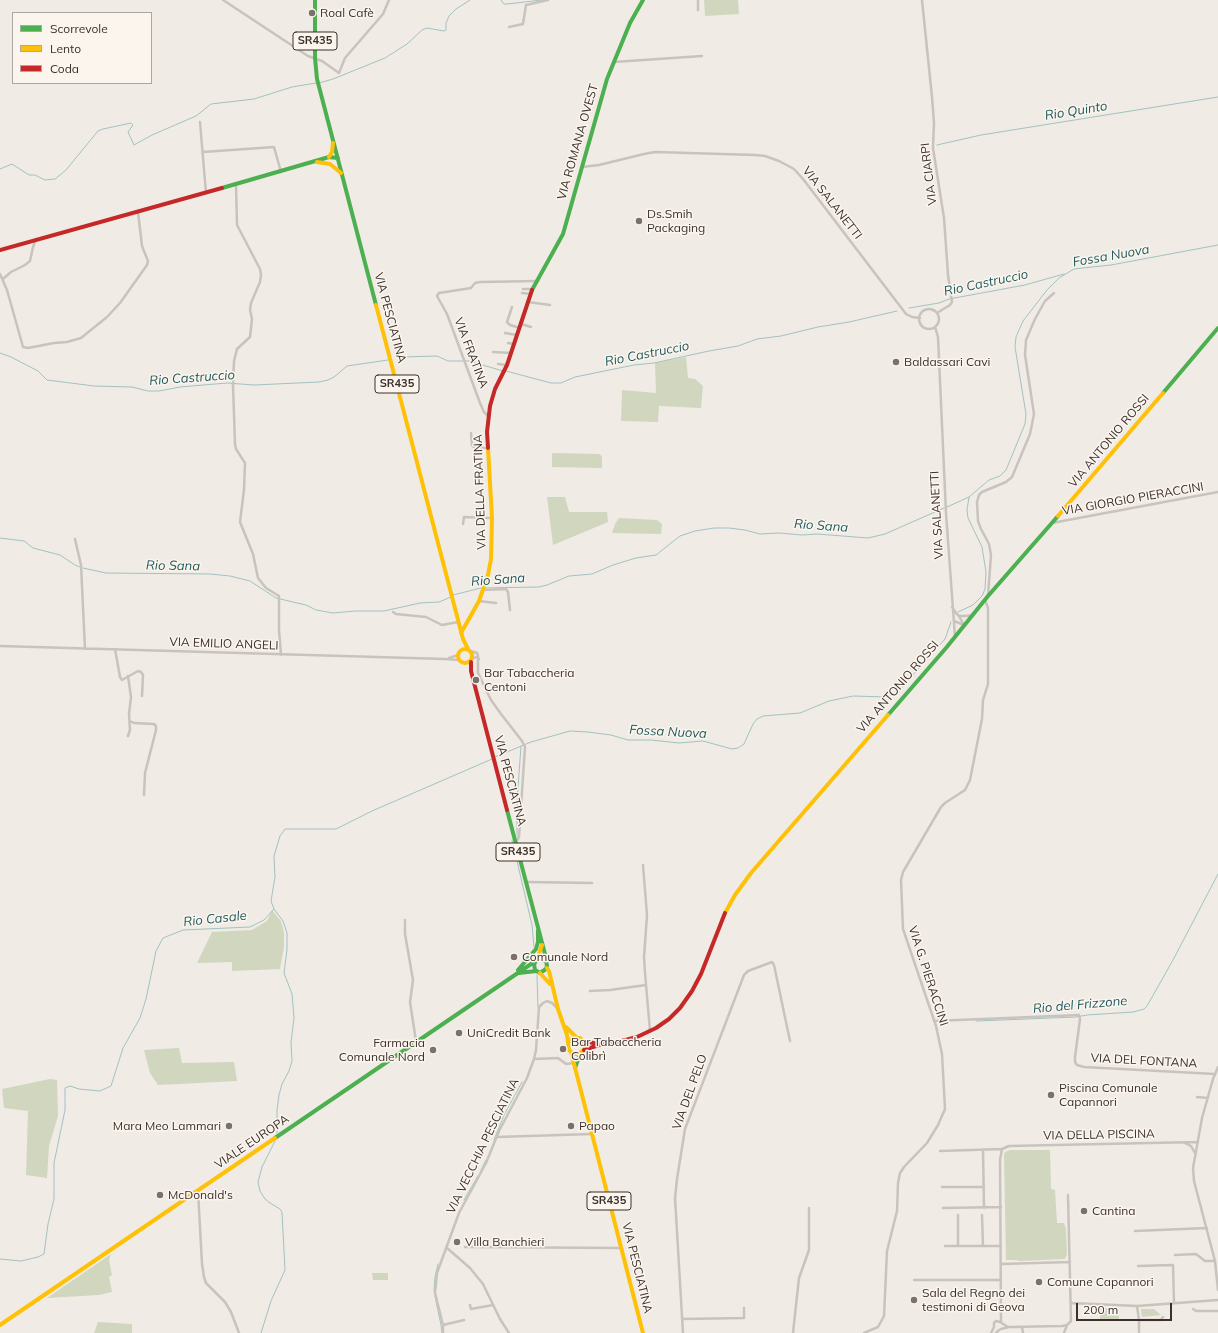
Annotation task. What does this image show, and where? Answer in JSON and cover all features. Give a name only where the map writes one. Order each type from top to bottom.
[{"type":"main road","name":"VIA PESCIATINA","points":[[315,0],[315,58],[318,83],[458,622],[463,639],[473,655],[471,660],[471,672],[542,943],[552,987],[558,1009],[565,1025],[569,1042],[568,1046],[574,1063],[644,1333]]},
{"type":"main road","name":"VIA ROMANA OVEST","points":[[488,416],[495,389],[512,354],[533,289],[562,234],[603,91],[630,23],[643,0]]},
{"type":"main road","points":[[329,157],[332,152],[333,140]]},
{"type":"main road","points":[[0,250],[281,172],[329,157],[338,158]]},
{"type":"main road","points":[[330,164],[338,158]]},
{"type":"main road","points":[[316,162],[330,164],[342,174]]},
{"type":"main road","name":"VIA ANTONIO ROSSI","points":[[599,1045],[628,1040],[650,1031],[675,1013],[684,1004],[703,969],[725,912],[751,873],[790,826],[955,637],[986,598],[1218,328]]},
{"type":"main road","name":"VIA DELLA FRATINA","points":[[461,633],[479,601],[484,588],[491,559],[492,518],[489,480],[488,416]]},
{"type":"main road","name":"VIA PESCIATINA","points":[[463,639],[459,660],[466,664],[471,672]]},
{"type":"main road","points":[[460,653],[469,650]]},
{"type":"main road","points":[[466,664],[471,660]]},
{"type":"main road","name":"VIALE EUROPA","points":[[514,974],[538,946],[537,924]]},
{"type":"main road","points":[[542,943],[537,960],[534,964],[534,968],[538,972],[544,972],[547,968]]},
{"type":"main road","points":[[537,960],[543,959],[546,962]]},
{"type":"main road","name":"VIALE EUROPA","points":[[0,1325],[514,974],[537,960]]},
{"type":"main road","name":"VIALE EUROPA","points":[[514,974],[522,972],[538,972]]},
{"type":"main road","name":"VIA PESCIATINA","points":[[538,972],[547,979],[552,987]]},
{"type":"main road","name":"VIA PESCIATINA","points":[[565,1025],[576,1037],[599,1045]]},
{"type":"main road","points":[[569,1042],[576,1037]]},
{"type":"main road","points":[[584,1041],[584,1050]]},
{"type":"main road","points":[[575,1069],[580,1054],[584,1050],[599,1045]]},
{"type":"main road","points":[[571,1052],[580,1054]]},
{"type":"street","points":[[223,0],[308,56],[322,61],[339,73],[345,58],[383,14],[389,0]]},
{"type":"street","points":[[509,27],[523,24],[526,5],[548,0]]},
{"type":"street","points":[[698,0],[698,10]]},
{"type":"street","name":"VIA CIARPI","points":[[922,0],[933,103],[934,148],[944,218],[948,275],[952,298],[950,306],[937,313]]},
{"type":"street","points":[[614,62],[702,56]]},
{"type":"street","points":[[200,122],[206,193]]},
{"type":"street","points":[[203,152],[274,147],[281,172]]},
{"type":"street","name":"VIA SALANETTI","points":[[582,167],[599,165],[655,152],[755,155],[765,156],[779,161],[794,169],[803,179],[906,314],[912,317],[920,318]]},
{"type":"street","points":[[236,184],[236,226],[259,267],[261,275],[260,282],[251,303],[252,329],[250,337],[236,352],[233,380],[236,449],[245,463],[244,490],[240,522],[254,554],[258,578],[266,588],[279,596],[281,655]]},
{"type":"street","points":[[0,274],[3,279],[23,347],[28,348],[67,342],[81,338],[107,317],[120,303],[147,265],[148,262],[142,246],[138,212]]},
{"type":"street","points":[[3,279],[11,272],[30,261],[36,240]]},
{"type":"street","name":"VIA FRATINA","points":[[488,416],[484,412],[480,403],[447,314],[437,296],[439,293],[471,288],[475,283],[480,282],[537,281]]},
{"type":"street","points":[[523,289],[533,289]]},
{"type":"street","points":[[522,293],[531,294]]},
{"type":"street","name":"VIA G. PIERACCINI","points":[[864,1333],[878,1327],[884,1316],[887,1251],[897,1211],[898,1183],[900,1173],[927,1142],[938,1125],[945,1109],[942,1054],[934,1021],[903,929],[901,880],[903,872],[941,807],[964,790],[970,780],[982,719],[983,700],[988,684],[988,608],[986,598],[990,555],[989,544],[978,521],[977,502],[979,495],[982,492],[1006,482],[1012,477],[1030,434],[1034,414],[1025,355],[1026,340],[1045,301],[1054,293]]},
{"type":"street","points":[[528,302],[550,304]]},
{"type":"street","points":[[512,307],[507,322],[510,325],[530,327]]},
{"type":"street","points":[[928,310],[937,313],[939,319],[938,325],[926,329],[921,325],[920,318],[922,312],[928,310]]},
{"type":"street","name":"VIA SALANETTI","points":[[935,327],[938,337],[945,501],[951,606],[955,637]]},
{"type":"street","points":[[505,333],[517,335]]},
{"type":"street","points":[[508,343],[515,344]]},
{"type":"street","points":[[493,352],[512,354]]},
{"type":"street","points":[[498,364],[505,369]]},
{"type":"street","points":[[472,433],[472,445],[475,448],[488,448]]},
{"type":"street","name":"VIA GIORGIO PIERACCINI","points":[[1052,523],[1218,492]]},
{"type":"street","points":[[463,524],[464,517],[492,518]]},
{"type":"street","points":[[75,539],[81,565],[85,649]]},
{"type":"street","points":[[484,588],[506,589],[508,592],[510,610]]},
{"type":"street","points":[[479,601],[496,603]]},
{"type":"street","points":[[951,606],[959,616],[964,626]]},
{"type":"street","points":[[393,612],[396,614],[426,617],[442,625],[458,622]]},
{"type":"street","points":[[959,616],[973,614]]},
{"type":"street","points":[[954,621],[964,626]]},
{"type":"street","name":"VIA EMILIO ANGELI","points":[[0,646],[459,660]]},
{"type":"street","points":[[115,649],[120,677],[122,680],[138,671],[143,675],[142,696]]},
{"type":"street","points":[[469,650],[477,653],[479,659],[477,665],[478,673],[491,700],[525,747],[519,837],[516,842]]},
{"type":"street","name":"VIA EMILIO ANGELI","points":[[448,659],[460,653]]},
{"type":"street","points":[[471,660],[476,657],[479,659]]},
{"type":"street","points":[[128,676],[131,697],[130,730],[128,736]]},
{"type":"street","points":[[130,721],[134,723],[154,724],[156,726],[145,773],[144,795]]},
{"type":"street","points":[[643,865],[647,915],[644,957],[650,1031]]},
{"type":"street","points":[[526,882],[592,883]]},
{"type":"street","points":[[405,920],[405,934],[413,980],[410,1002],[416,1041]]},
{"type":"street","name":"VIA DEL PELO","points":[[683,1333],[675,1198],[676,1178],[685,1129],[744,976],[748,970],[772,962],[774,965],[790,1041]]},
{"type":"street","points":[[590,991],[646,985]]},
{"type":"street","name":"VIA VECCHIA PESCIATINA","points":[[443,1333],[443,1325],[436,1300],[435,1286],[437,1273],[459,1213],[486,1164],[497,1137],[527,1078],[536,1050],[539,1007],[547,1001],[552,1003],[558,1009]]},
{"type":"street","name":"VIA DEL FONTANA","points":[[934,1021],[1079,1017],[1075,1057],[1075,1062],[1077,1065],[1084,1067],[1215,1074]]},
{"type":"street","points":[[534,1059],[558,1058],[566,1064],[574,1063]]},
{"type":"street","points":[[1218,1067],[1208,1098],[1197,1142],[1193,1175],[1215,1261],[1218,1290]]},
{"type":"street","points":[[1197,1097],[1208,1098]]},
{"type":"street","points":[[497,1137],[592,1134]]},
{"type":"street","points":[[1181,1142],[1191,1146],[1195,1154]]},
{"type":"street","name":"VIA DELLA PISCINA","points":[[940,1151],[1002,1149],[1009,1146],[1197,1142]]},
{"type":"street","points":[[996,1333],[1002,1326],[1000,1153],[1002,1149]]},
{"type":"street","points":[[983,1150],[984,1208]]},
{"type":"street","points":[[942,1187],[984,1187]]},
{"type":"street","points":[[198,1191],[204,1277],[206,1283],[225,1302],[231,1312],[239,1333]]},
{"type":"street","points":[[1064,1333],[1067,1325],[1071,1321],[1068,1195]]},
{"type":"street","points":[[943,1208],[1001,1207]]},
{"type":"street","points":[[793,1333],[799,1278],[809,1250],[809,1208]]},
{"type":"street","points":[[958,1215],[958,1246]]},
{"type":"street","points":[[982,1215],[983,1246]]},
{"type":"street","points":[[1135,1231],[1207,1228]]},
{"type":"street","points":[[945,1246],[1001,1246]]},
{"type":"street","points":[[465,1247],[622,1248]]},
{"type":"street","points":[[447,1248],[470,1268],[483,1284],[509,1333]]},
{"type":"street","points":[[1175,1255],[1196,1254],[1205,1261],[1215,1261]]},
{"type":"street","points":[[1001,1264],[1070,1262]]},
{"type":"street","points":[[1138,1266],[1173,1265],[1174,1303]]},
{"type":"street","points":[[914,1280],[1001,1280]]},
{"type":"street","points":[[1071,1303],[1137,1306],[1218,1300]]},
{"type":"street","points":[[470,1305],[471,1309],[493,1305]]},
{"type":"street","points":[[1137,1306],[1139,1320],[1138,1333]]},
{"type":"street","points":[[682,1319],[744,1318],[744,1308]]},
{"type":"street","points":[[1193,1309],[1196,1311],[1218,1311]]},
{"type":"street","points":[[990,1333],[1001,1312]]},
{"type":"street","points":[[1139,1320],[1160,1320],[1163,1317]]},
{"type":"street","points":[[443,1325],[464,1320]]},
{"type":"street","points":[[996,1321],[1009,1327]]},
{"type":"street","points":[[994,1327],[996,1329],[1000,1329],[1009,1327],[1067,1325]]},
{"type":"street","points":[[1022,1327],[1023,1333]]},
{"type":"green space","points":[[704,0],[738,0],[739,14],[705,16]]},
{"type":"green space","points":[[686,357],[688,378],[695,379],[703,386],[701,408],[659,406],[658,422],[621,421],[622,390],[656,393],[655,363]]},
{"type":"green space","points":[[552,453],[599,454],[602,456],[602,468],[552,467]]},
{"type":"green space","points":[[547,497],[565,497],[569,512],[607,512],[608,522],[553,545]]},
{"type":"green space","points":[[619,518],[657,520],[662,524],[661,534],[612,533]]},
{"type":"green space","points":[[272,910],[281,921],[284,933],[284,947],[280,969],[232,971],[232,962],[197,963],[212,932],[252,930],[267,921]]},
{"type":"green space","points":[[179,1048],[182,1063],[234,1062],[237,1081],[158,1085],[150,1073],[144,1050]]},
{"type":"green space","points":[[50,1079],[57,1080],[58,1116],[49,1146],[47,1178],[26,1175],[28,1111],[4,1108],[2,1089]]},
{"type":"green space","points":[[1010,1150],[1050,1150],[1051,1189],[1055,1190],[1057,1223],[1064,1223],[1066,1229],[1067,1254],[1065,1259],[1020,1261],[1006,1260],[1004,1154]]},
{"type":"green space","points":[[111,1254],[109,1260],[112,1275],[109,1277],[112,1292],[99,1295],[47,1298]]},
{"type":"green space","points":[[372,1273],[388,1273],[388,1280],[373,1280]]},
{"type":"green space","points":[[1100,1308],[1119,1309],[1119,1320],[1100,1319]]},
{"type":"green space","points":[[1141,1309],[1154,1309],[1161,1315],[1142,1317]]},
{"type":"green space","points":[[98,1322],[132,1324],[132,1333],[94,1333]]},
{"type":"waterway","points":[[319,83],[333,79],[385,58],[407,44],[422,30],[427,28],[444,31],[446,30],[446,23],[449,16],[456,9],[470,0]]},
{"type":"waterway","points":[[501,0],[504,4],[542,0]]},
{"type":"waterway","points":[[0,169],[12,164],[29,175],[35,175],[45,180],[55,179],[66,170],[98,131],[103,129],[131,123],[133,125],[128,132],[134,145],[152,135],[196,116],[211,104],[254,99],[292,87],[316,83]]},
{"type":"waterway","name":"Rio Quinto","points":[[937,145],[981,135],[1218,97]]},
{"type":"waterway","name":"Fossa Nuova","points":[[958,612],[973,605],[982,596],[985,589],[986,572],[982,547],[968,518],[967,510],[969,497],[989,480],[1000,476],[1006,470],[1025,424],[1026,414],[1015,347],[1016,337],[1023,321],[1047,290],[1059,278],[1074,269],[1111,265],[1218,245]]},
{"type":"waterway","name":"Rio Castruccio","points":[[909,308],[1025,285],[1064,274]]},
{"type":"waterway","name":"Rio Castruccio","points":[[506,371],[551,383],[561,383],[575,377],[738,346],[757,339],[781,336],[897,311]]},
{"type":"waterway","name":"Rio Castruccio","points":[[0,353],[38,371],[47,380],[94,386],[132,387],[148,391],[227,383],[254,385],[319,382],[334,377],[347,366],[388,360]]},
{"type":"waterway","name":"Rio Castruccio","points":[[402,357],[437,356],[448,361],[469,361],[503,371]]},
{"type":"waterway","name":"Rio Sana","points":[[947,507],[969,497]]},
{"type":"waterway","name":"Rio Sana","points":[[484,588],[539,587],[569,576],[592,574],[613,565],[636,558],[656,555],[680,536],[695,531],[714,528],[729,528],[760,534],[817,534],[868,538],[885,534],[944,508]]},
{"type":"waterway","name":"Rio Sana","points":[[0,538],[24,541],[33,548],[60,555],[80,567]]},
{"type":"waterway","name":"Rio Sana","points":[[83,568],[106,573],[210,574],[230,576],[250,581],[276,598],[306,605],[316,610],[333,613],[384,611],[420,603],[439,602],[451,597]]},
{"type":"waterway","name":"Rio Sana","points":[[453,595],[481,588]]},
{"type":"waterway","name":"Fossa Nuova","points":[[495,757],[531,742],[570,731],[611,735],[628,740],[651,740],[679,743],[703,741],[732,749],[738,748],[744,744],[753,724],[757,719],[763,716],[800,713],[829,701],[853,696],[887,697],[896,694],[945,639],[951,622]]},
{"type":"waterway","points":[[517,836],[517,802],[521,746]]},
{"type":"waterway","name":"Rio Casale","points":[[0,1259],[21,1261],[44,1254],[48,1224],[54,1199],[54,1163],[65,1110],[65,1088],[70,1086],[79,1089],[100,1091],[111,1086],[123,1048],[140,1018],[146,999],[156,951],[163,938],[183,930],[250,927],[264,920],[274,909],[271,901],[275,877],[274,856],[280,836],[285,829],[336,829],[372,811],[492,759]]},
{"type":"waterway","points":[[512,840],[532,925],[534,947]]},
{"type":"waterway","name":"Rio del Frizzone","points":[[976,1021],[1076,1017],[1133,1012],[1144,1009],[1173,960],[1218,874]]},
{"type":"waterway","points":[[274,909],[283,921],[287,933],[287,950],[284,973],[292,994],[294,1018],[291,1042],[292,1061],[279,1095],[277,1110],[277,1133]]},
{"type":"waterway","points":[[537,975],[538,1007]]},
{"type":"waterway","points":[[494,1140],[504,1115],[522,1082]]},
{"type":"waterway","points":[[261,1333],[271,1301],[285,1270],[282,1212],[265,1199],[260,1191],[258,1182],[262,1167],[275,1141]]},
{"type":"waterway","points":[[481,1170],[486,1160]]},
{"type":"waterway","points":[[464,1200],[478,1176]]},
{"type":"waterway","points":[[434,1291],[438,1264]]},
{"type":"waterway","points":[[435,1296],[442,1333]]},
{"type":"traffic: fast","points":[[315,0],[315,58],[317,79],[376,305]]},
{"type":"traffic: fast","points":[[532,290],[563,234],[607,79],[630,23],[643,0]]},
{"type":"traffic: fast","points":[[222,188],[329,157],[338,158]]},
{"type":"traffic: fast","points":[[1163,393],[1218,328]]},
{"type":"traffic: fast","points":[[888,715],[946,648],[988,596],[1058,516]]},
{"type":"traffic: fast","points":[[507,810],[545,954],[547,966],[546,969],[540,973],[535,970],[534,964],[537,960],[543,959],[546,962]]},
{"type":"traffic: fast","points":[[518,970],[536,949],[538,942],[538,930]]},
{"type":"traffic: fast","points":[[275,1138],[537,960]]},
{"type":"traffic: fast","points":[[519,973],[536,971]]},
{"type":"traffic: fast","points":[[575,1068],[580,1054]]},
{"type":"traffic: slow","points":[[329,157],[332,152],[333,143]]},
{"type":"traffic: slow","points":[[317,162],[330,164],[341,173]]},
{"type":"traffic: slow","points":[[376,305],[463,639],[468,649]]},
{"type":"traffic: slow","points":[[1058,516],[1163,393]]},
{"type":"traffic: slow","points":[[461,633],[479,601],[488,575],[491,559],[492,518],[488,448]]},
{"type":"traffic: slow","points":[[462,649],[468,649],[472,653],[472,656],[472,659],[468,663],[462,663],[458,659],[458,653],[462,649]]},
{"type":"traffic: slow","points":[[725,913],[735,895],[751,873],[888,715]]},
{"type":"traffic: slow","points":[[537,960],[542,945]]},
{"type":"traffic: slow","points":[[547,968],[567,1035],[569,1050],[573,1054],[578,1054],[584,1050],[585,1043],[580,1038],[573,1038],[569,1042]]},
{"type":"traffic: slow","points":[[540,973],[550,984]]},
{"type":"traffic: slow","points":[[566,1027],[576,1037]]},
{"type":"traffic: slow","points":[[571,1052],[643,1333]]},
{"type":"traffic: slow","points":[[0,1325],[275,1138]]},
{"type":"traffic: jam","points":[[0,250],[222,188]]},
{"type":"traffic: jam","points":[[488,448],[487,432],[490,406],[495,389],[507,365],[532,290]]},
{"type":"traffic: jam","points":[[471,662],[471,671],[507,810]]},
{"type":"traffic: jam","points":[[584,1050],[599,1045],[637,1037],[656,1028],[669,1019],[680,1008],[692,991],[701,974],[725,913]]},
{"type":"traffic: jam","points":[[584,1041],[598,1044]]},
{"type":"place","name":"Roal Cafè","points":[[312,13]]},
{"type":"place","name":"Ds.Smih Packaging","points":[[639,221]]},
{"type":"place","name":"Baldassari Cavi","points":[[896,362]]},
{"type":"place","name":"Bar Tabaccheria Centoni","points":[[476,680]]},
{"type":"place","name":"Comunale Nord","points":[[514,957]]},
{"type":"place","name":"UniCredit Bank","points":[[459,1033]]},
{"type":"place","name":"Bar Tabaccheria Colibrì","points":[[563,1049]]},
{"type":"place","name":"Farmacia Comunale Nord","points":[[433,1050]]},
{"type":"place","name":"Piscina Comunale Capannori","points":[[1051,1095]]},
{"type":"place","name":"Mara Meo Lammari","points":[[229,1126]]},
{"type":"place","name":"Papao","points":[[571,1126]]},
{"type":"place","name":"McDonald's","points":[[160,1195]]},
{"type":"place","name":"Cantina","points":[[1084,1211]]},
{"type":"place","name":"Villa Banchieri","points":[[457,1242]]},
{"type":"place","name":"Comune Capannori","points":[[1039,1282]]},
{"type":"place","name":"Sala del Regno dei testimoni di Geova","points":[[914,1300]]}]
